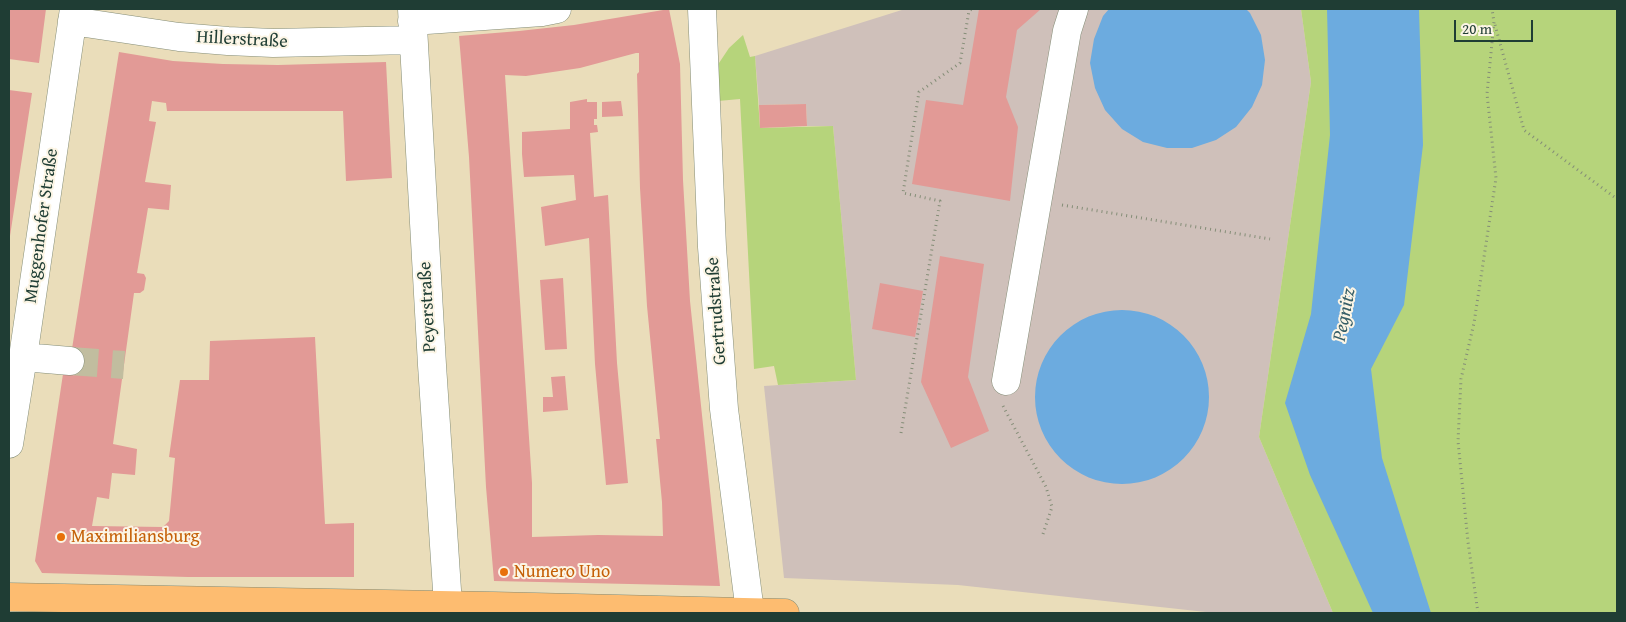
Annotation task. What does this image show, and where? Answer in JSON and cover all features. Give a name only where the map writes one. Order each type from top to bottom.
[{"type":"main road","points":[[9,597],[785,613]]},
{"type":"street","name":"Hillerstraße","points":[[73,15],[179,37],[273,43],[412,23],[542,12],[557,9]]},
{"type":"street","name":"Gertrudstraße","points":[[702,9],[712,246],[723,400],[750,612]]},
{"type":"street","points":[[1006,380],[1066,31],[1074,9]]},
{"type":"street","name":"Muggenhofer Straße","points":[[9,444],[73,15]]},
{"type":"street","name":"Peyerstraße","points":[[412,23],[448,605]]},
{"type":"street","points":[[23,357],[70,361]]},
{"type":"path","points":[[900,433],[940,201],[903,194],[919,92],[960,63],[969,11],[972,9]]},
{"type":"path","points":[[1492,9],[1524,130],[1617,199]]},
{"type":"path","points":[[1478,613],[1468,542],[1458,441],[1461,379],[1474,323],[1496,178],[1486,94],[1494,22]]},
{"type":"path","points":[[1037,201],[1270,239]]},
{"type":"path","points":[[1006,380],[1003,408],[1046,487],[1052,507],[1043,534]]},
{"type":"shaded area","points":[[905,9],[1301,9],[1311,82],[1259,437],[1333,613],[1215,613],[958,585],[784,578],[764,386],[856,380],[833,126],[807,126],[806,104],[759,105],[755,56]]},
{"type":"green space","points":[[1301,9],[1617,9],[1617,613],[1333,613],[1259,437],[1311,82]]},
{"type":"green space","points":[[743,35],[750,57],[755,56],[760,128],[833,126],[856,380],[778,385],[774,366],[754,369],[740,99],[718,101],[715,69],[729,48]]},
{"type":"water","points":[[1109,9],[1246,9],[1261,35],[1265,60],[1262,85],[1252,107],[1236,127],[1216,140],[1192,148],[1167,148],[1143,142],[1122,129],[1105,110],[1095,88],[1090,63],[1094,39],[1103,16]]},
{"type":"water","name":"Pegnitz","points":[[1327,9],[1419,9],[1423,145],[1404,305],[1371,369],[1382,458],[1431,613],[1373,613],[1310,475],[1285,403],[1311,314],[1330,135]]},
{"type":"water","points":[[1122,310],[1139,312],[1155,317],[1177,330],[1189,342],[1205,372],[1209,397],[1207,414],[1202,430],[1189,452],[1177,464],[1147,480],[1122,484],[1105,482],[1089,477],[1067,464],[1055,452],[1039,422],[1035,397],[1037,380],[1042,364],[1055,342],[1067,330],[1097,314]]},
{"type":"building","points":[[9,9],[46,9],[39,63],[9,59]]},
{"type":"building","points":[[669,9],[680,64],[683,180],[690,301],[720,586],[494,581],[486,487],[469,157],[459,36],[574,25]],"holes":[[[639,53],[639,72],[637,74],[640,188],[647,306],[660,439],[656,439],[663,536],[532,537],[532,483],[505,75],[526,76],[580,68]]]},
{"type":"building","points":[[979,9],[1041,9],[1017,30],[1006,97],[1018,127],[1010,201],[912,184],[926,100],[963,105]]},
{"type":"building","points":[[119,52],[173,61],[223,64],[278,65],[386,62],[392,178],[346,181],[343,111],[167,111],[166,103],[152,101],[149,121],[156,122],[145,182],[171,185],[169,210],[148,208],[137,273],[144,274],[146,278],[144,290],[140,293],[134,293],[113,444],[137,449],[135,475],[112,473],[109,499],[97,497],[92,526],[163,527],[169,521],[175,458],[169,457],[180,380],[209,380],[210,341],[315,337],[325,524],[354,523],[354,577],[188,577],[42,573],[35,561],[63,374],[68,374]]},
{"type":"building","points":[[9,90],[32,93],[10,236],[9,236]]},
{"type":"building","points":[[587,99],[587,102],[597,102],[597,119],[594,119],[594,125],[597,125],[598,132],[590,133],[594,197],[608,195],[617,363],[628,483],[606,485],[595,364],[589,238],[545,246],[541,207],[576,200],[574,175],[524,177],[522,154],[522,132],[570,129],[570,102]]},
{"type":"building","points":[[621,101],[623,116],[602,117],[602,102]]},
{"type":"building","points":[[806,104],[807,126],[760,128],[759,105]]},
{"type":"building","points":[[940,256],[984,264],[968,377],[989,431],[951,448],[921,382]]},
{"type":"building","points":[[563,278],[567,349],[545,350],[540,280]]},
{"type":"building","points":[[880,283],[923,291],[915,337],[872,329]]},
{"type":"building","points":[[565,376],[568,410],[543,412],[543,397],[553,397],[551,377]]},
{"type":"tunnel","points":[[70,361],[124,365]]},
{"type":"place","name":"Maximiliansburg","points":[[61,537]]},
{"type":"place","name":"Numero Uno","points":[[504,572]]}]
